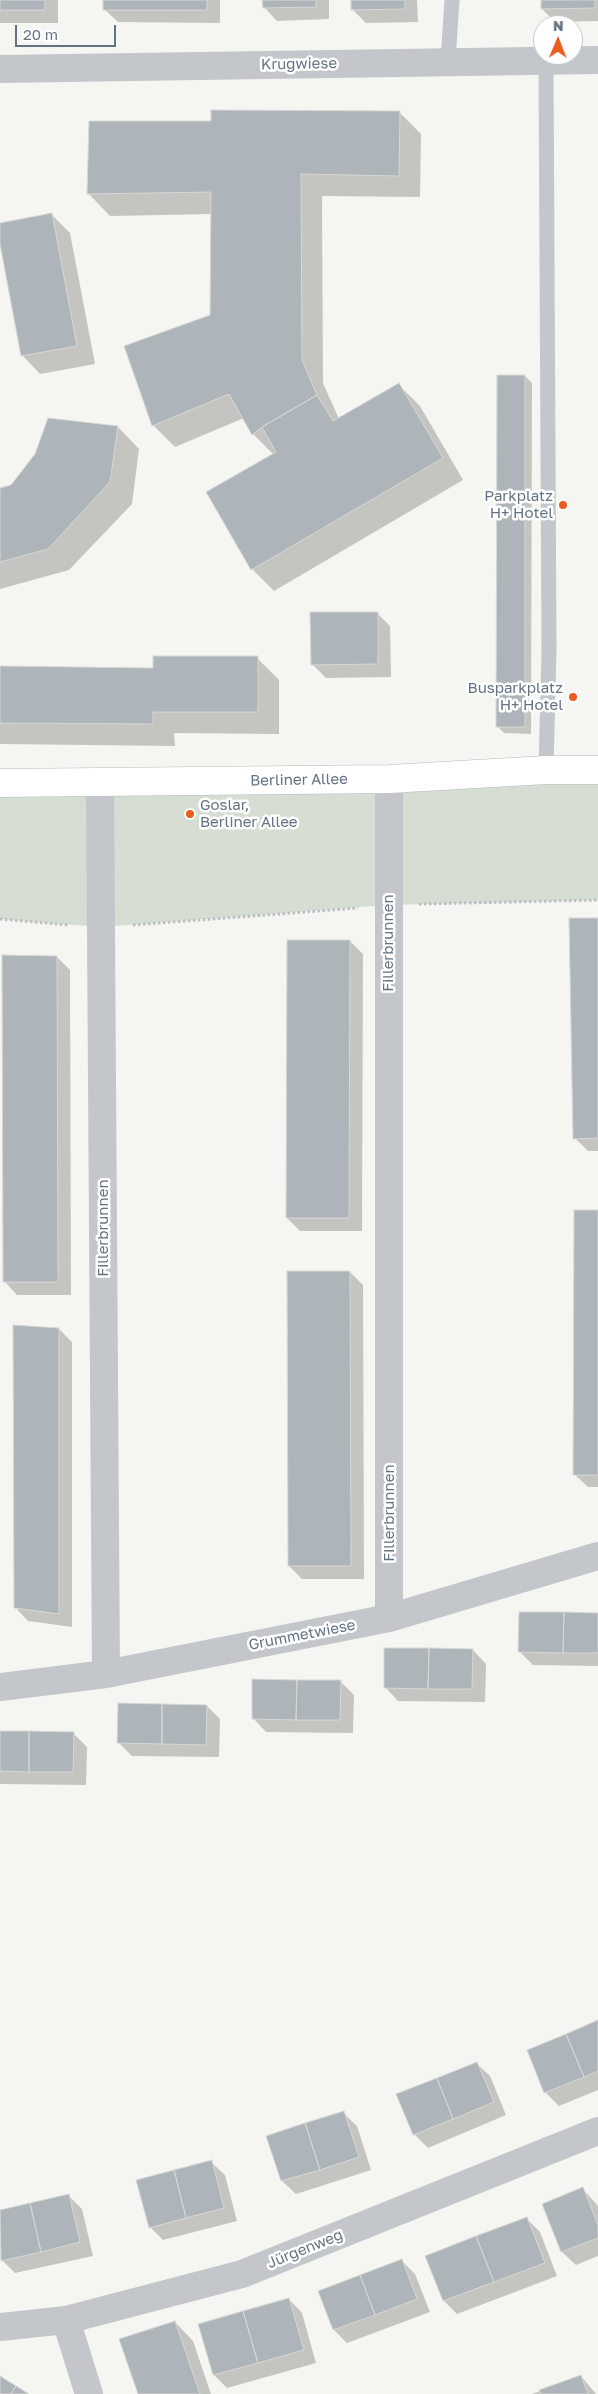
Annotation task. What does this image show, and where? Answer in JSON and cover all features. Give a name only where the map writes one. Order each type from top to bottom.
[{"type":"street","name":"Krugwiese","points":[[0,69],[533,60]]},
{"type":"street","name":"Krugwiese","points":[[583,60],[598,60]]},
{"type":"street","name":"Berliner Allee","points":[[0,783],[389,779],[546,770],[598,770]]},
{"type":"street","name":"Fillerbrunnen","points":[[389,779],[389,1618]]},
{"type":"street","name":"Fillerbrunnen","points":[[100,783],[106,1674]]},
{"type":"street","name":"Grummetwiese","points":[[0,1687],[106,1674],[389,1618],[598,1556]]},
{"type":"street","name":"Jürgenweg","points":[[0,2327],[66,2320],[242,2274],[598,2131]]},
{"type":"street","points":[[66,2320],[89,2394]]},
{"type":"lane","points":[[448,62],[452,0]]},
{"type":"lane","points":[[546,65],[549,630],[546,770]]},
{"type":"path","points":[[0,919],[101,927],[388,905],[598,900]]},
{"type":"shaded area","points":[[598,770],[598,900],[388,905],[101,927],[0,919],[0,783]]},
{"type":"building","points":[[0,0],[45,0],[45,10],[0,10]]},
{"type":"building","points":[[103,0],[207,0],[207,10],[103,10]]},
{"type":"building","points":[[262,0],[316,0],[316,7],[263,8]]},
{"type":"building","points":[[351,0],[405,0],[405,9],[351,10]]},
{"type":"building","points":[[541,0],[595,0],[595,8],[541,9]]},
{"type":"building","points":[[211,110],[400,111],[399,176],[301,174],[302,360],[317,395],[262,427],[252,435],[229,394],[152,426],[124,346],[210,315],[211,192],[87,194],[89,121],[211,121]]},
{"type":"building","points":[[52,213],[77,346],[21,356],[0,244],[0,223]]},
{"type":"building","points":[[497,375],[525,375],[525,727],[496,727]]},
{"type":"building","points":[[399,383],[443,458],[251,570],[206,492],[276,452],[262,427],[317,395],[333,421]]},
{"type":"building","points":[[48,418],[118,426],[110,482],[48,549],[0,562],[0,488],[11,485],[35,454]]},
{"type":"building","points":[[310,612],[378,612],[378,664],[311,665]]},
{"type":"building","points":[[153,656],[258,656],[258,712],[153,712],[153,724],[0,723],[0,666],[153,668]]},
{"type":"building","points":[[569,918],[598,918],[598,1138],[573,1139]]},
{"type":"building","points":[[287,940],[350,940],[349,1218],[286,1218]]},
{"type":"building","points":[[2,955],[57,956],[58,1282],[3,1282]]},
{"type":"building","points":[[574,1210],[598,1210],[598,1475],[573,1475]]},
{"type":"building","points":[[287,1271],[350,1271],[351,1566],[288,1566]]},
{"type":"building","points":[[13,1325],[59,1328],[59,1614],[14,1608]]},
{"type":"building","points":[[519,1612],[564,1612],[563,1653],[518,1652]]},
{"type":"building","points":[[564,1612],[598,1613],[598,1653],[563,1653]]},
{"type":"building","points":[[384,1648],[429,1648],[428,1689],[384,1688]]},
{"type":"building","points":[[429,1648],[473,1649],[472,1689],[428,1689]]},
{"type":"building","points":[[252,1679],[297,1680],[296,1720],[252,1719]]},
{"type":"building","points":[[297,1680],[341,1680],[340,1720],[296,1720]]},
{"type":"building","points":[[118,1703],[162,1704],[162,1744],[117,1743]]},
{"type":"building","points":[[162,1704],[207,1705],[206,1745],[162,1744]]},
{"type":"building","points":[[0,1731],[29,1731],[29,1772],[0,1771]]},
{"type":"building","points":[[29,1731],[74,1732],[73,1772],[29,1772]]},
{"type":"building","points":[[598,2020],[598,2071],[584,2077],[566,2034]]},
{"type":"building","points":[[566,2034],[584,2077],[544,2093],[527,2050]]},
{"type":"building","points":[[477,2062],[494,2102],[453,2119],[437,2078]]},
{"type":"building","points":[[437,2078],[453,2119],[413,2135],[396,2094]]},
{"type":"building","points":[[344,2111],[359,2157],[320,2170],[305,2123]]},
{"type":"building","points":[[305,2123],[320,2170],[281,2181],[266,2136]]},
{"type":"building","points":[[212,2160],[224,2208],[186,2218],[174,2170]]},
{"type":"building","points":[[174,2170],[186,2218],[149,2228],[136,2180]]},
{"type":"building","points":[[583,2187],[598,2225],[598,2238],[561,2252],[542,2204]]},
{"type":"building","points":[[69,2194],[80,2242],[41,2252],[30,2203]]},
{"type":"building","points":[[30,2203],[41,2252],[1,2261],[0,2210]]},
{"type":"building","points":[[527,2217],[545,2263],[494,2282],[476,2236]]},
{"type":"building","points":[[476,2236],[494,2282],[443,2301],[425,2256]]},
{"type":"building","points":[[402,2259],[417,2299],[375,2315],[360,2275]]},
{"type":"building","points":[[360,2275],[375,2315],[333,2330],[318,2291]]},
{"type":"building","points":[[289,2298],[304,2350],[258,2363],[243,2311]]},
{"type":"building","points":[[243,2311],[258,2363],[213,2375],[198,2324]]},
{"type":"building","points":[[175,2321],[200,2394],[138,2394],[119,2339]]},
{"type":"building","points":[[581,2375],[588,2394],[541,2394],[539,2390]]},
{"type":"building","points":[[0,2376],[16,2386],[11,2394],[0,2394]]},
{"type":"building","points":[[16,2386],[29,2394],[11,2394]]},
{"type":"place","name":"Parkplatz H+ Hotel","points":[[563,505]]},
{"type":"place","name":"Busparkplatz H+ Hotel","points":[[573,697]]},
{"type":"place","name":"Goslar, Berliner Allee","points":[[190,814]]}]
